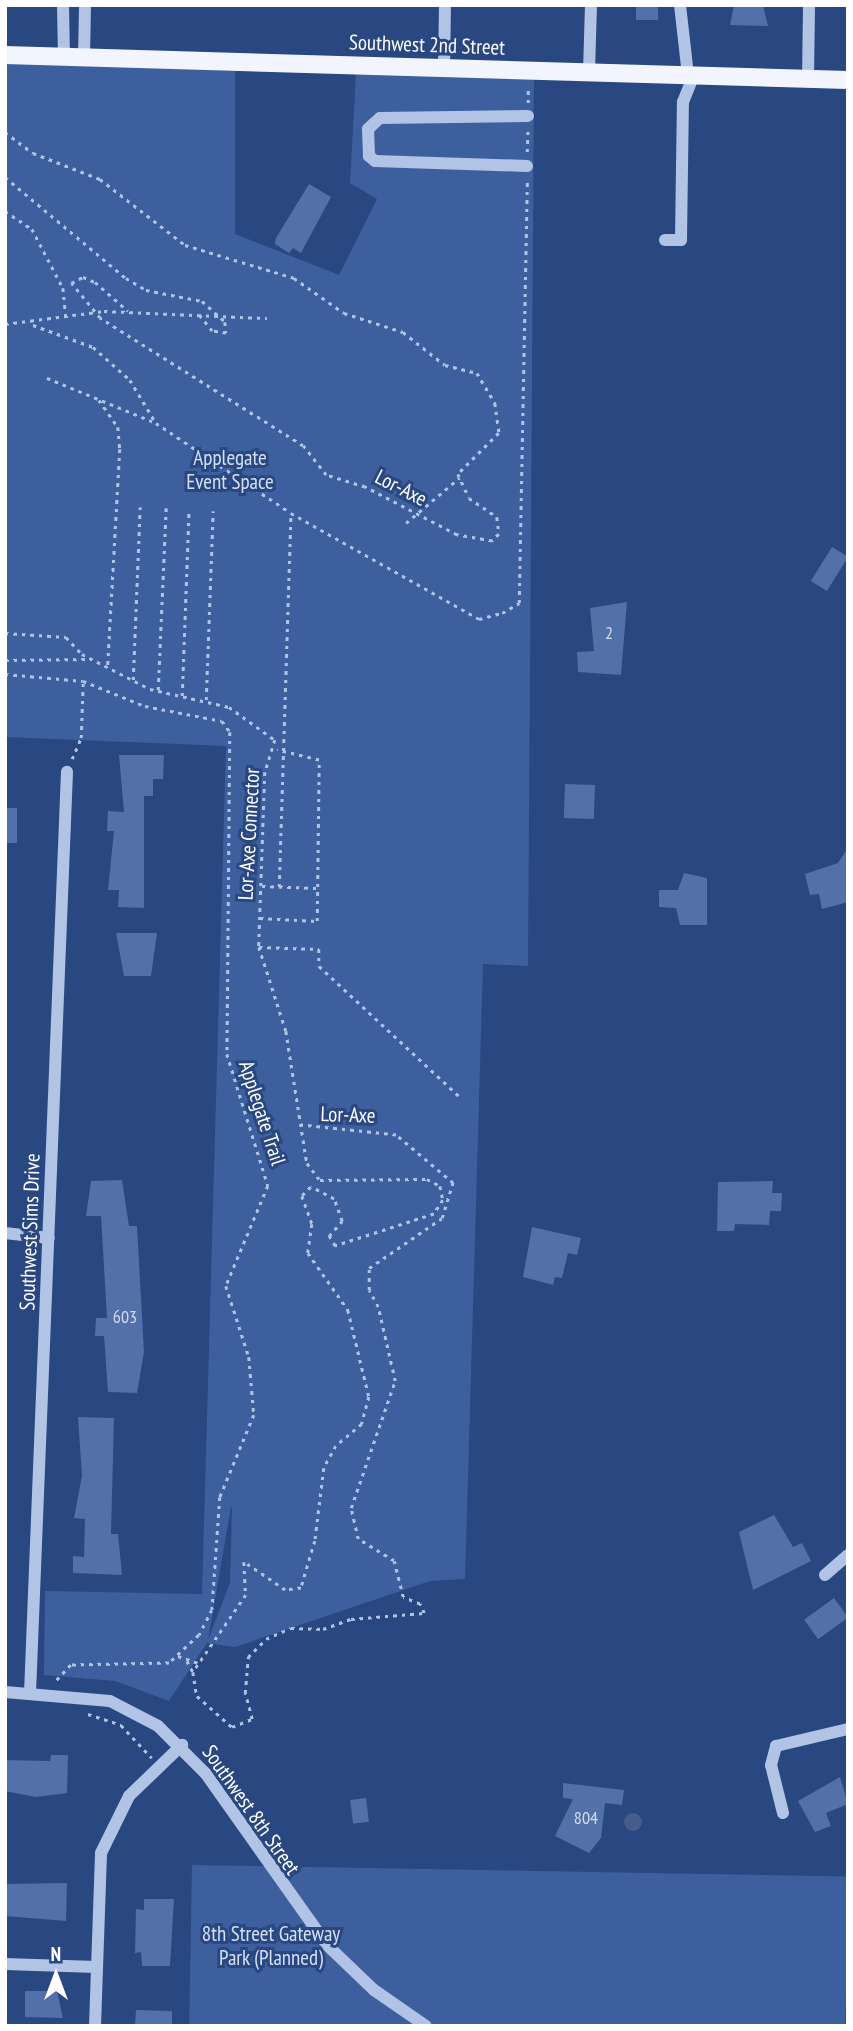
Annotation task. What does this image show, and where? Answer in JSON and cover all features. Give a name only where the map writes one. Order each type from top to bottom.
[{"type":"main road","name":"Southwest 2nd Street","points":[[5,55],[848,80]]},
{"type":"street","points":[[63,5],[64,57]]},
{"type":"street","points":[[84,58],[85,5]]},
{"type":"street","points":[[444,68],[445,5]]},
{"type":"street","points":[[589,72],[591,5]]},
{"type":"street","points":[[666,240],[681,240],[683,102],[691,75],[680,5]]},
{"type":"street","points":[[808,79],[809,5]]},
{"type":"street","points":[[527,166],[375,161],[369,156],[368,128],[380,118],[528,116]]},
{"type":"street","name":"Southwest Sims Drive","points":[[30,1693],[67,772]]},
{"type":"street","points":[[5,1233],[49,1238]]},
{"type":"street","points":[[825,1576],[848,1555]]},
{"type":"street","name":"Southwest 8th Street","points":[[5,1692],[110,1701],[138,1713],[181,1745],[327,1945],[374,1990],[426,2026]]},
{"type":"street","points":[[783,1813],[771,1765],[776,1746],[848,1729]]},
{"type":"street","points":[[95,2026],[101,1853],[129,1796],[181,1745]]},
{"type":"street","points":[[5,1964],[96,1967]]},
{"type":"path","points":[[47,378],[156,423],[291,513],[480,619],[519,603],[529,70]]},
{"type":"path","name":"Lor-Axe","points":[[5,132],[33,153],[100,179],[185,245],[294,278],[344,313],[403,332],[445,365],[477,373],[495,403],[499,433],[463,464],[459,478],[469,498],[497,517],[495,540],[457,535],[419,513],[326,475],[303,446],[226,403],[94,312],[73,290],[76,279],[95,282],[128,311]]},
{"type":"path","points":[[5,177],[126,278],[146,290],[202,301],[228,327],[223,335],[199,315]]},
{"type":"path","points":[[5,211],[32,229],[63,288],[66,315]]},
{"type":"path","points":[[30,325],[66,315],[94,312],[128,311],[267,318]]},
{"type":"path","points":[[5,324],[30,325],[93,346],[130,380],[156,423]]},
{"type":"path","points":[[99,400],[118,427],[120,449],[108,667]]},
{"type":"path","points":[[406,523],[459,478]]},
{"type":"path","points":[[133,680],[140,507]]},
{"type":"path","points":[[158,691],[166,508]]},
{"type":"path","points":[[182,696],[189,509]]},
{"type":"path","points":[[206,702],[213,511]]},
{"type":"path","points":[[279,887],[291,513]]},
{"type":"path","name":"Lor-Axe Connector","points":[[5,633],[65,637],[90,659],[158,691],[241,713],[275,740],[277,750],[265,772],[259,947],[286,1031],[302,1125]]},
{"type":"path","points":[[5,660],[90,659]]},
{"type":"path","name":"Applegate Trail","points":[[5,674],[83,681],[145,706],[222,721],[234,755],[227,1054],[268,1186],[226,1286],[251,1367],[254,1415],[220,1497],[212,1610],[178,1656]]},
{"type":"path","points":[[67,772],[81,738],[83,681]]},
{"type":"path","points":[[260,918],[317,921],[319,760],[277,750]]},
{"type":"path","points":[[262,886],[317,888]]},
{"type":"path","points":[[259,947],[319,949],[319,966],[460,1096]]},
{"type":"path","name":"Lor-Axe","points":[[187,1661],[193,1672],[197,1696],[224,1723],[239,1727],[252,1719],[245,1693],[249,1654],[266,1639],[291,1628],[323,1629],[351,1619],[424,1613],[420,1604],[403,1597],[394,1561],[358,1539],[351,1508],[395,1381],[369,1290],[369,1268],[442,1218],[453,1183],[396,1135],[302,1125],[307,1163],[320,1180],[434,1179],[443,1200],[429,1216],[335,1246],[329,1236],[342,1221],[334,1199],[311,1187],[302,1196],[312,1224],[308,1253],[348,1310],[369,1397],[362,1424],[336,1446],[324,1468],[316,1541],[300,1588],[285,1590],[244,1562],[246,1595],[193,1672]]},
{"type":"path","points":[[53,1680],[71,1665],[148,1667],[178,1656],[198,1663]]},
{"type":"path","points":[[85,1713],[121,1725],[159,1766]]},
{"type":"green space","name":"Applegate Event Space","points":[[5,60],[235,71],[235,234],[339,275],[377,199],[350,183],[356,73],[534,79],[528,966],[483,964],[465,1579],[430,1581],[235,1647],[207,1643],[169,1701],[115,1681],[44,1675],[45,1591],[202,1594],[226,746],[5,737]],"holes":[[[232,1507],[230,1583],[208,1640]]]},
{"type":"green space","name":"8th Street Gateway Park (Planned)","points":[[192,1865],[848,1876],[845,2026],[189,2026]]},
{"type":"shaded area","points":[[633,1813],[639,1816],[642,1822],[639,1828],[633,1831],[627,1828],[624,1822],[627,1816]]},
{"type":"building","points":[[636,5],[658,5],[658,20],[636,20]]},
{"type":"building","points":[[734,5],[763,5],[768,26],[730,25]]},
{"type":"building","points":[[309,184],[331,197],[301,253],[293,248],[289,253],[275,244],[276,238]]},
{"type":"building","points":[[832,547],[848,557],[827,591],[811,581]]},
{"type":"building","points":[[627,602],[621,675],[578,672],[577,652],[594,651],[590,608]]},
{"type":"building","points":[[119,755],[164,755],[163,779],[153,779],[153,796],[144,796],[144,908],[118,907],[119,890],[108,890],[114,831],[107,831],[108,811],[124,812]]},
{"type":"building","points":[[565,784],[595,785],[594,819],[564,818]]},
{"type":"building","points":[[5,808],[17,808],[17,843],[5,843]]},
{"type":"building","points":[[848,848],[848,902],[822,909],[819,894],[810,895],[805,874],[838,863]]},
{"type":"building","points":[[684,873],[707,878],[707,925],[680,925],[676,908],[659,907],[659,890],[678,890]]},
{"type":"building","points":[[116,933],[157,933],[151,976],[124,976]]},
{"type":"building","points":[[122,1180],[129,1226],[137,1226],[144,1352],[137,1393],[108,1392],[104,1336],[95,1336],[96,1318],[107,1318],[101,1216],[86,1216],[91,1181]]},
{"type":"building","points":[[773,1181],[772,1193],[782,1193],[781,1211],[770,1211],[769,1225],[735,1224],[734,1231],[717,1231],[718,1182]]},
{"type":"building","points":[[532,1227],[581,1238],[577,1255],[568,1253],[562,1278],[555,1277],[553,1285],[523,1277]]},
{"type":"building","points":[[78,1417],[114,1418],[111,1534],[118,1534],[122,1575],[73,1573],[73,1556],[84,1557],[85,1519],[74,1518],[82,1476]]},
{"type":"building","points":[[774,1515],[793,1547],[802,1543],[811,1561],[753,1590],[739,1532]]},
{"type":"building","points":[[834,1598],[848,1617],[818,1639],[804,1620]]},
{"type":"building","points":[[51,1755],[68,1755],[67,1793],[36,1797],[5,1791],[5,1760],[50,1761]]},
{"type":"building","points":[[840,1777],[848,1804],[826,1813],[831,1826],[815,1832],[798,1801]]},
{"type":"building","points":[[563,1783],[624,1790],[622,1805],[605,1803],[601,1838],[589,1853],[555,1836],[573,1799],[563,1798]]},
{"type":"building","points":[[366,1798],[369,1822],[353,1824],[350,1800]]},
{"type":"building","points":[[67,1883],[66,1921],[5,1916],[5,1884]]},
{"type":"building","points":[[144,1899],[174,1899],[170,1966],[142,1966],[141,1952],[135,1953],[136,1909],[144,1910]]},
{"type":"building","points":[[25,1991],[57,1991],[63,2018],[25,2017]]},
{"type":"building","points":[[136,2010],[172,2011],[172,2025],[135,2026]]}]
